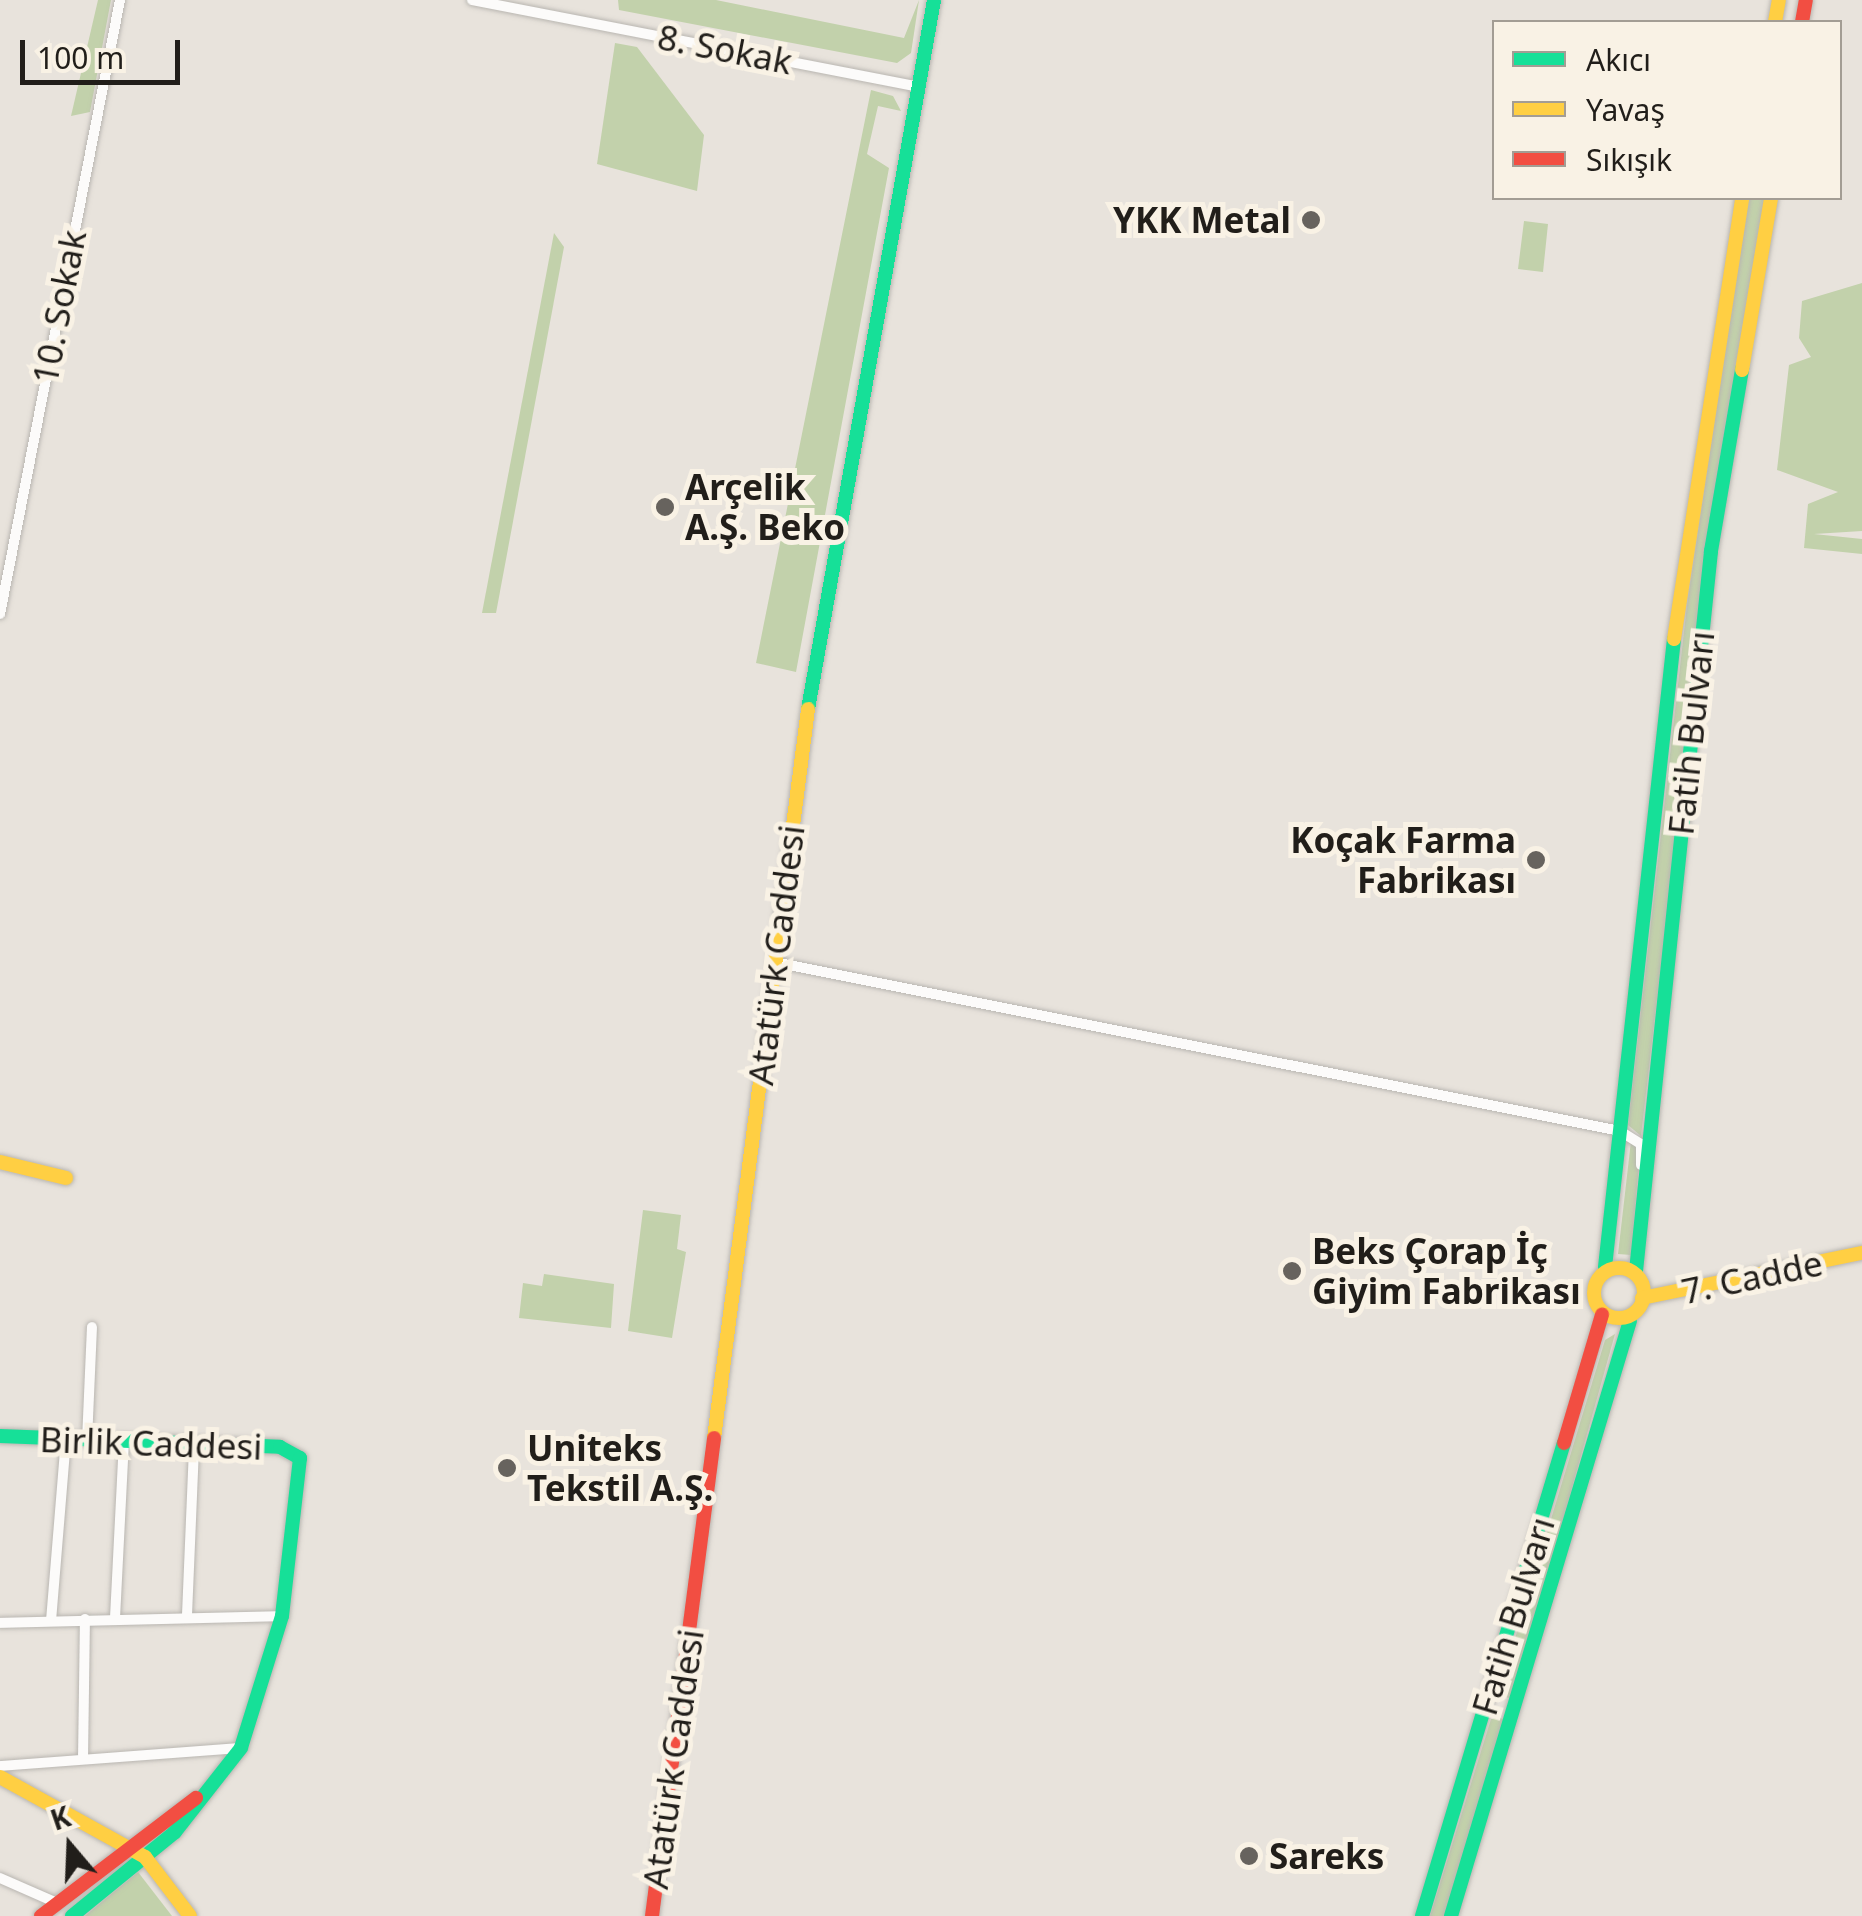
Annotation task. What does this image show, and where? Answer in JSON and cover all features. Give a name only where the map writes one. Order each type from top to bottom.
[{"type":"main road","name":"Atatürk Caddesi","points":[[652,1916],[820,615],[934,0]]},
{"type":"main road","name":"Fatih Bulvarı","points":[[1422,1916],[1602,1315],[1692,487],[1742,200]]},
{"type":"main road","name":"Fatih Bulvarı","points":[[1451,1916],[1630,1321],[1642,1298],[1636,1271],[1642,1186],[1714,534],[1771,200]]},
{"type":"main road","points":[[0,1162],[66,1178]]},
{"type":"main road","name":"7. Cadde","points":[[1642,1298],[1862,1254]]},
{"type":"main road","points":[[1605,1267],[1636,1271]]},
{"type":"main road","points":[[1602,1315],[1630,1321]]},
{"type":"main road","name":"Birlik Caddesi","points":[[0,1436],[280,1447],[300,1458],[282,1616]]},
{"type":"main road","points":[[72,1916],[220,1778],[241,1748],[282,1616]]},
{"type":"main road","points":[[0,1777],[139,1853],[190,1916]]},
{"type":"main road","points":[[40,1916],[139,1853]]},
{"type":"street","name":"10. Sokak","points":[[0,614],[120,0]]},
{"type":"street","name":"8. Sokak","points":[[472,0],[919,87]]},
{"type":"street","points":[[774,962],[1620,1131],[1642,1144],[1642,1186]]},
{"type":"street","points":[[87,1441],[92,1327]]},
{"type":"street","points":[[52,1621],[66,1440]]},
{"type":"street","points":[[115,1618],[124,1441]]},
{"type":"street","points":[[187,1615],[194,1445]]},
{"type":"street","points":[[0,1623],[187,1615],[282,1616]]},
{"type":"street","points":[[83,1759],[85,1620]]},
{"type":"street","points":[[0,1766],[241,1748]]},
{"type":"street","points":[[0,1878],[57,1904]]},
{"type":"green space","points":[[98,0],[111,0],[90,112],[71,116]]},
{"type":"green space","points":[[618,0],[716,0],[904,38],[919,0],[911,53],[897,63],[619,10]]},
{"type":"green space","points":[[615,43],[637,47],[704,135],[697,191],[597,164]]},
{"type":"green space","points":[[871,90],[893,96],[901,111],[878,106],[867,154],[889,168],[796,672],[756,663]]},
{"type":"green space","points":[[1748,200],[1766,200],[1722,445],[1641,1136],[1628,1125],[1687,605]]},
{"type":"green space","points":[[1524,221],[1548,224],[1543,272],[1518,269]]},
{"type":"green space","points":[[554,233],[564,247],[496,613],[482,613]]},
{"type":"green space","points":[[1862,283],[1862,531],[1814,534],[1862,539],[1862,554],[1804,548],[1808,504],[1838,492],[1777,470],[1789,365],[1811,357],[1799,338],[1802,301]]},
{"type":"green space","points":[[1631,1141],[1640,1153],[1631,1255],[1618,1254]]},
{"type":"green space","points":[[643,1210],[681,1215],[677,1249],[686,1252],[672,1338],[628,1331]]},
{"type":"green space","points":[[544,1274],[614,1284],[611,1328],[519,1318],[523,1283],[542,1286]]},
{"type":"green space","points":[[1615,1334],[1513,1699],[1505,1697],[1500,1688],[1605,1340]]},
{"type":"green space","points":[[1499,1717],[1506,1721],[1448,1916],[1430,1916],[1491,1719]]},
{"type":"green space","points":[[138,1872],[172,1916],[85,1916],[110,1895]]},
{"type":"traffic: fast","points":[[808,709],[934,0]]},
{"type":"traffic: fast","points":[[1636,1271],[1711,551],[1742,370]]},
{"type":"traffic: fast","points":[[1605,1267],[1674,639]]},
{"type":"traffic: fast","points":[[1451,1916],[1630,1321]]},
{"type":"traffic: fast","points":[[0,1436],[280,1447],[300,1458],[282,1616],[241,1748],[175,1832],[72,1916]]},
{"type":"traffic: fast","points":[[1422,1916],[1564,1443]]},
{"type":"traffic: slow","points":[[1775,20],[1779,0]]},
{"type":"traffic: slow","points":[[1674,639],[1742,200]]},
{"type":"traffic: slow","points":[[1742,370],[1771,200]]},
{"type":"traffic: slow","points":[[714,1438],[808,709]]},
{"type":"traffic: slow","points":[[0,1162],[66,1178]]},
{"type":"traffic: slow","points":[[1642,1298],[1862,1253]]},
{"type":"traffic: slow","points":[[1619,1268],[1636,1276],[1644,1293],[1636,1310],[1619,1318],[1602,1310],[1594,1293],[1602,1276],[1619,1268]]},
{"type":"traffic: slow","points":[[0,1777],[145,1857],[190,1916]]},
{"type":"traffic: jam","points":[[1802,20],[1806,0]]},
{"type":"traffic: jam","points":[[1564,1443],[1602,1315]]},
{"type":"traffic: jam","points":[[652,1916],[714,1438]]},
{"type":"traffic: jam","points":[[41,1916],[196,1798]]},
{"type":"place","name":"YKK Metal","points":[[1311,220]]},
{"type":"place","name":"Arçelik A.Ş. Beko","points":[[665,507]]},
{"type":"place","name":"Koçak Farma Fabrikası","points":[[1536,860]]},
{"type":"place","name":"Beks Çorap İç Giyim Fabrikası","points":[[1292,1271]]},
{"type":"place","name":"Uniteks Tekstil A.Ş.","points":[[507,1468]]},
{"type":"place","name":"Sareks","points":[[1249,1856]]}]
